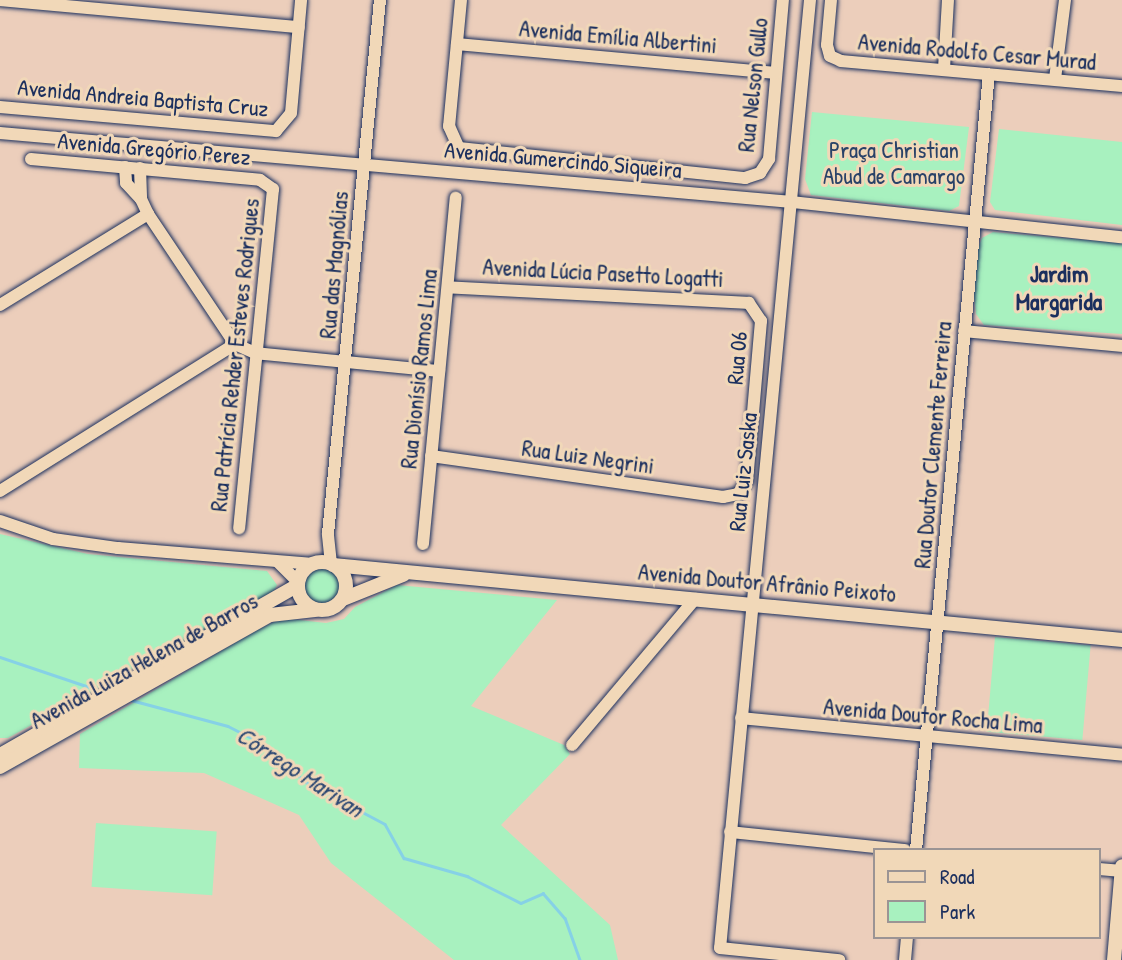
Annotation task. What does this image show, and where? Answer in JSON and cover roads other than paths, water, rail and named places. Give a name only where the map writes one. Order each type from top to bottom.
[{"type":"street","points":[[0,1],[299,27],[301,0]]},
{"type":"street","name":"Rua das Magnólias","points":[[324,564],[380,0]]},
{"type":"street","points":[[457,44],[461,0]]},
{"type":"street","name":"Rua Nelson Gullo","points":[[457,44],[449,126],[453,142],[466,151],[745,178],[760,173],[769,159],[783,0]]},
{"type":"street","name":"Rua Luiz Saska","points":[[810,0],[720,948],[839,960]]},
{"type":"street","name":"Avenida Rodolfo Cesar Murad","points":[[831,0],[830,56],[1122,86]]},
{"type":"street","points":[[944,69],[948,0]]},
{"type":"street","points":[[1055,79],[1065,0]]},
{"type":"street","name":"Avenida Andreia Baptista Cruz","points":[[0,107],[268,133],[283,127],[291,113],[299,27]]},
{"type":"street","name":"Avenida Emília Albertini","points":[[457,44],[776,73]]},
{"type":"street","name":"Rua Doutor Clemente Ferreira","points":[[916,848],[989,74]]},
{"type":"street","name":"Avenida Gumercindo Siqueira","points":[[0,133],[792,202],[1122,237]]},
{"type":"street","name":"Avenida Gregório Perez","points":[[31,159],[260,180],[271,186]]},
{"type":"street","points":[[125,167],[126,183],[141,194]]},
{"type":"street","points":[[140,168],[141,194],[148,214],[235,344],[255,353],[439,372]]},
{"type":"street","points":[[141,194],[158,170]]},
{"type":"street","name":"Rua Patrícia Rehder Esteves Rodrigues","points":[[239,528],[255,353],[275,195],[271,186]]},
{"type":"street","name":"Rua Dionísio Ramos Lima","points":[[423,544],[456,198]]},
{"type":"street","points":[[0,305],[148,214]]},
{"type":"street","name":"Avenida Lúcia Pasetto Logatti","points":[[448,287],[741,300],[755,307]]},
{"type":"street","name":"Rua 06","points":[[738,494],[747,481],[761,321],[755,307]]},
{"type":"street","points":[[964,331],[1122,346]]},
{"type":"street","points":[[0,491],[235,344]]},
{"type":"street","name":"Rua Luiz Negrini","points":[[431,456],[723,497],[738,494]]},
{"type":"street","points":[[0,522],[53,539],[278,562],[324,564],[347,584],[343,599],[331,610],[315,610],[302,601],[298,584],[278,562]]},
{"type":"street","points":[[298,584],[324,564]]},
{"type":"street","name":"Avenida Doutor Afrânio Peixoto","points":[[324,564],[1122,639]]},
{"type":"street","name":"Avenida Doutor Afrânio Peixoto","points":[[343,599],[408,573]]},
{"type":"street","name":"Avenida Luiza Helena de Barros","points":[[0,755],[298,584]]},
{"type":"street","points":[[572,745],[695,598]]},
{"type":"street","name":"Avenida Luiza Helena de Barros","points":[[0,767],[270,615],[315,610]]},
{"type":"street","name":"Avenida Doutor Rocha Lima","points":[[741,719],[1122,754]]},
{"type":"street","points":[[730,832],[886,848]]},
{"type":"street","points":[[1101,869],[1122,869],[1114,960]]},
{"type":"street","points":[[905,960],[907,939]]},
{"type":"waterway","name":"Córrego Marivan","points":[[0,657],[101,691]]},
{"type":"waterway","name":"Córrego Marivan","points":[[131,700],[228,726],[257,741],[306,782],[385,824],[404,858],[467,876],[521,903],[543,893],[565,918],[580,960]]},
{"type":"district","name":"Jardim Margarida","points":[[1059,288]]},
{"type":"park label","name":"Praça Christian Abud de Camargo","points":[[894,163]]}]
